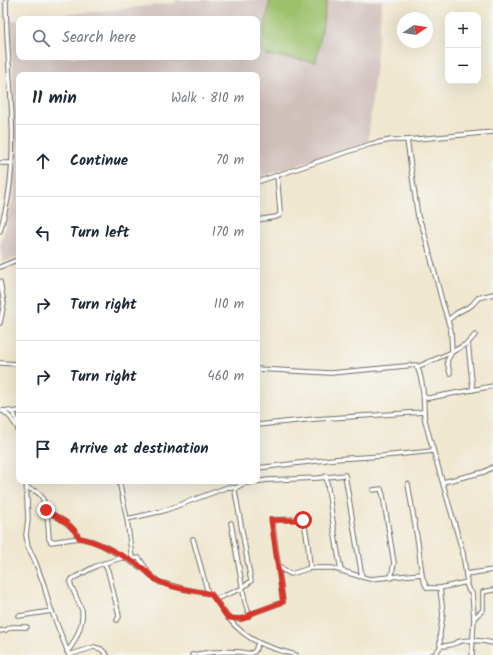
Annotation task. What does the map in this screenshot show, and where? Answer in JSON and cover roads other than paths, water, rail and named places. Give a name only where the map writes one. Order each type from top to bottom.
[{"type":"street","points":[[0,231],[8,199],[12,163],[12,112],[6,0]]},
{"type":"street","points":[[260,181],[366,145],[391,140],[407,140],[493,132]]},
{"type":"street","points":[[407,140],[419,222],[423,228],[451,331],[452,352],[447,361],[450,373]]},
{"type":"street","points":[[0,163],[12,163]]},
{"type":"street","points":[[260,220],[276,218],[280,215],[277,175]]},
{"type":"street","points":[[0,267],[16,260]]},
{"type":"street","points":[[0,281],[4,303],[0,323]]},
{"type":"street","points":[[448,320],[473,304],[478,298],[493,294]]},
{"type":"street","points":[[260,369],[331,373],[412,365],[417,366],[452,352],[468,343],[475,335]]},
{"type":"street","points":[[468,343],[473,390]]},
{"type":"street","points":[[0,363],[16,364]]},
{"type":"street","points":[[417,366],[425,407],[424,412],[433,451],[463,553],[466,583],[469,591],[472,593],[474,618],[472,655]]},
{"type":"street","points":[[423,395],[426,398],[493,386]]},
{"type":"street","points":[[2,411],[16,411]]},
{"type":"street","points":[[2,411],[13,420],[16,425]]},
{"type":"street","points":[[12,412],[16,418]]},
{"type":"street","points":[[260,425],[315,419],[424,412]]},
{"type":"street","points":[[260,468],[334,459],[433,451]]},
{"type":"street","points":[[443,482],[484,472],[493,467]]},
{"type":"street","points":[[260,481],[318,478],[344,474],[346,476],[362,577]]},
{"type":"street","points":[[326,476],[329,491],[330,510],[341,570]]},
{"type":"street","points":[[27,484],[27,543],[44,585],[68,654]]},
{"type":"street","points":[[120,484],[127,519],[132,558]]},
{"type":"street","points":[[216,599],[243,587],[250,582],[235,491],[240,484]]},
{"type":"street","points":[[408,484],[417,534],[422,575],[427,588],[440,588],[466,583]]},
{"type":"street","points":[[127,519],[163,511],[228,487],[236,488]]},
{"type":"street","points":[[28,488],[38,493],[46,510],[50,542],[54,543],[79,538],[92,541],[125,558],[150,574]]},
{"type":"street","points":[[374,490],[381,489],[383,494],[394,563],[392,578]]},
{"type":"street","points":[[46,510],[68,523],[79,538]]},
{"type":"street","points":[[228,618],[248,617],[250,614],[283,602],[272,519],[302,520],[304,522],[310,568]]},
{"type":"street","points":[[231,523],[248,611],[250,614]]},
{"type":"street","points":[[193,539],[208,593]]},
{"type":"street","points":[[68,654],[77,636],[83,613],[70,581],[104,563],[125,558],[139,558],[150,574],[164,584],[211,594],[228,618],[244,633],[258,643],[272,649],[296,655]]},
{"type":"street","points":[[104,563],[108,571],[118,611],[119,617],[117,620]]},
{"type":"street","points":[[278,564],[283,570],[291,574],[310,568],[327,567],[374,579],[422,575]]},
{"type":"street","points":[[466,574],[493,570]]},
{"type":"street","points":[[440,588],[443,614],[440,633],[440,655]]},
{"type":"street","points":[[474,618],[483,610],[483,592],[493,590]]},
{"type":"street","points":[[19,616],[52,611]]},
{"type":"street","points":[[0,631],[11,627],[27,627]]},
{"type":"street","points":[[432,655],[440,648],[472,640],[493,643]]},
{"type":"street","points":[[192,655],[220,652],[251,654],[255,651],[258,643]]},
{"type":"street","points":[[68,654],[94,647],[101,649],[107,655]]}]
